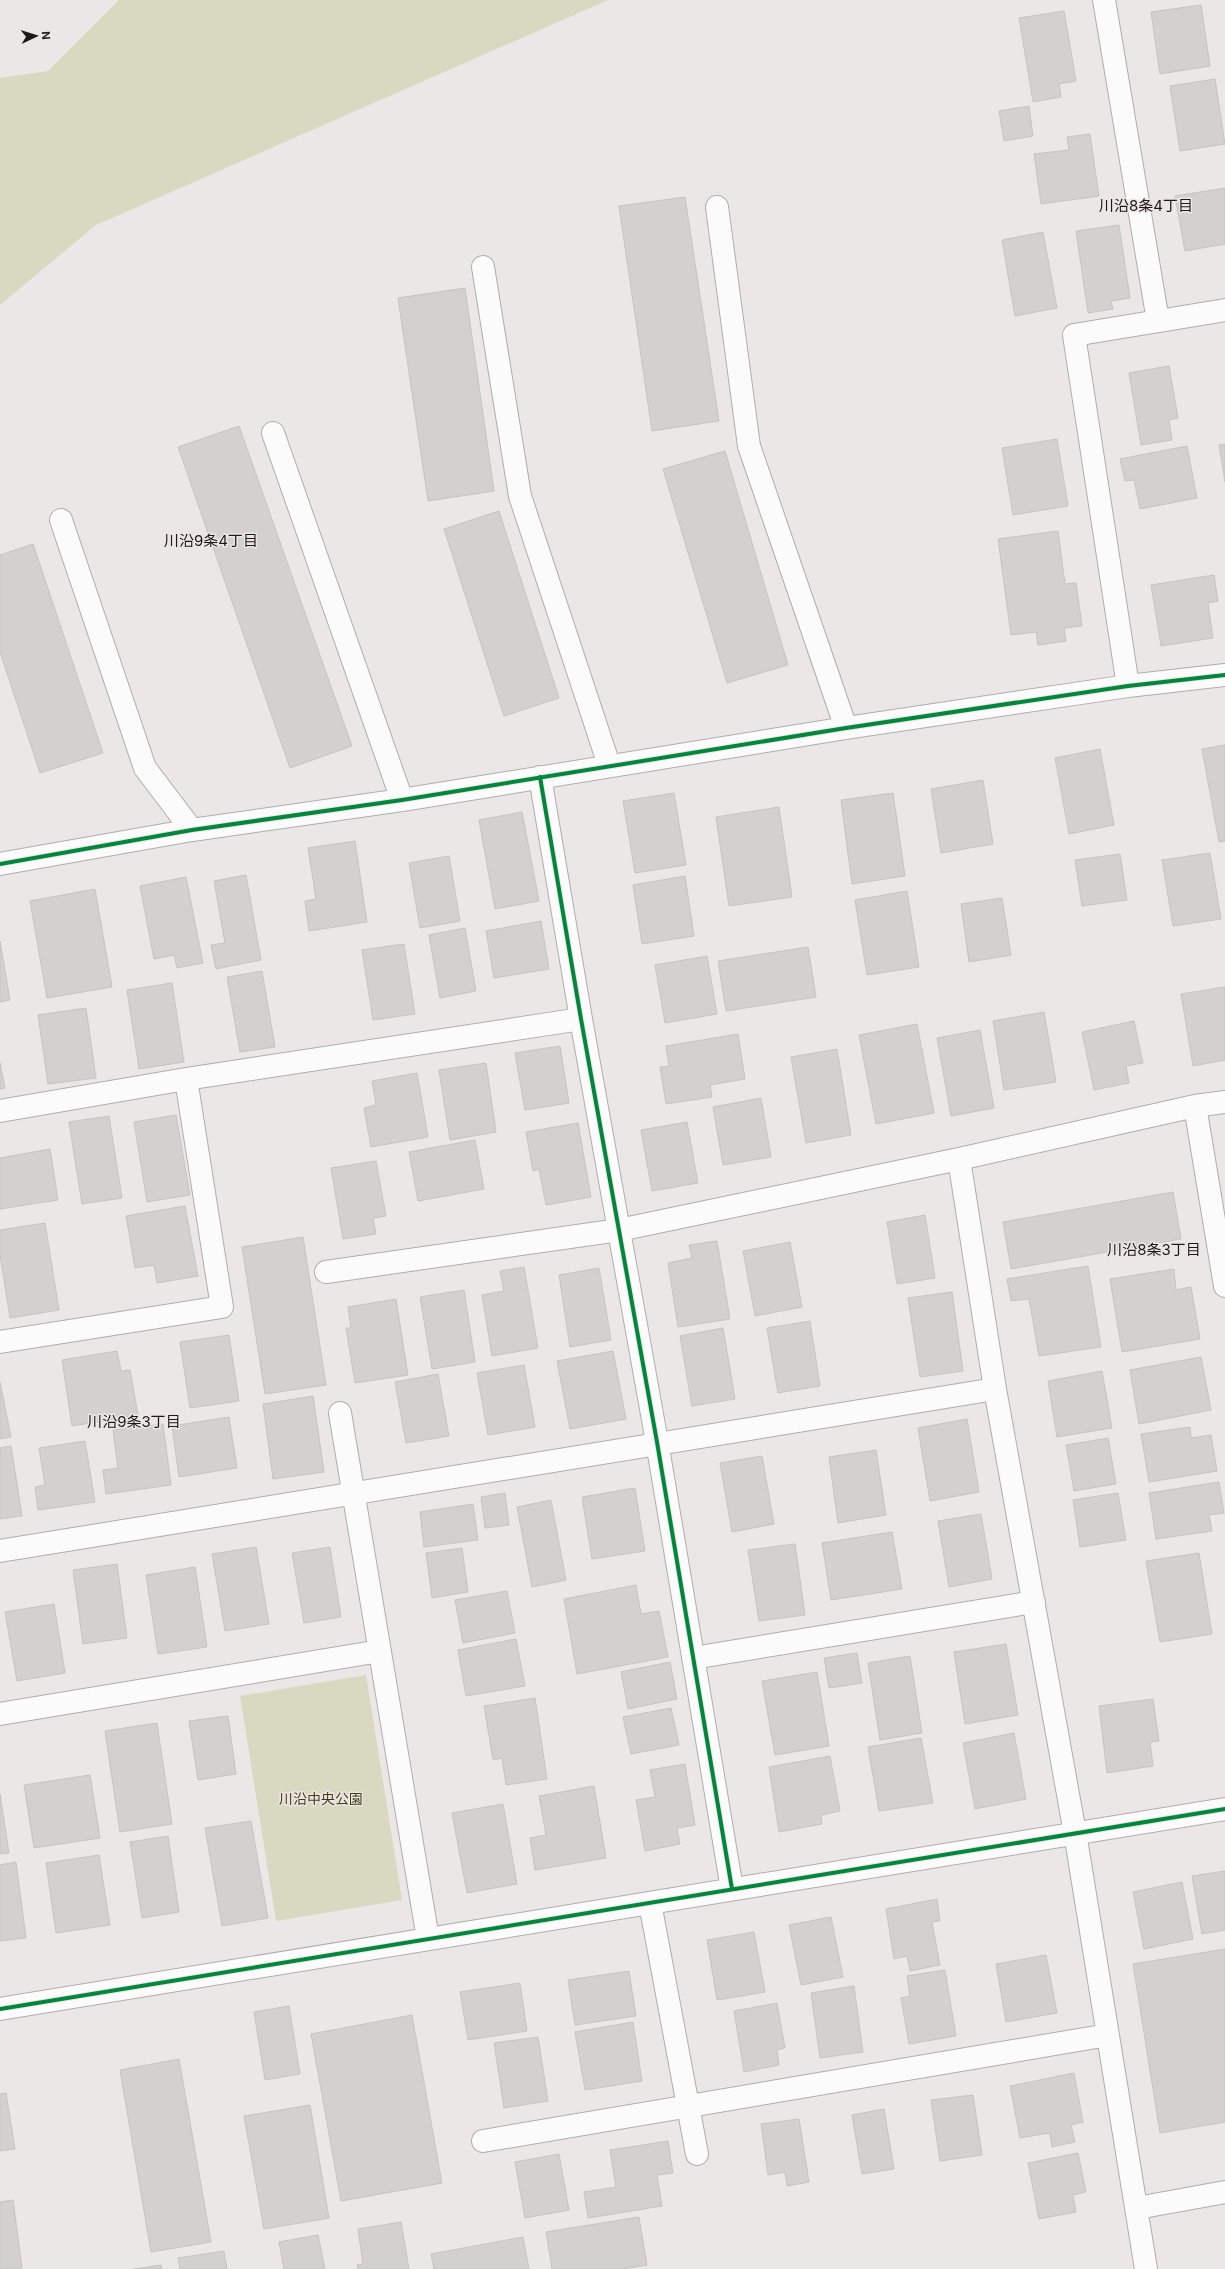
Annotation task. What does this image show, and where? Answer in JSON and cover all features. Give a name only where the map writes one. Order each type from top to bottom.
[{"type":"street","points":[[1104,0],[1158,321]]},
{"type":"street","points":[[717,207],[749,446],[846,728]]},
{"type":"street","points":[[483,267],[520,496],[609,765]]},
{"type":"street","points":[[1128,686],[1074,335],[1225,310]]},
{"type":"street","points":[[273,433],[402,800]]},
{"type":"street","points":[[61,520],[145,768],[192,830]]},
{"type":"street","points":[[0,864],[192,830],[402,800],[609,765],[846,728],[1128,686],[1225,675]]},
{"type":"street","points":[[540,777],[581,1019],[657,1442],[732,1889]]},
{"type":"street","points":[[0,1111],[186,1079],[581,1019]]},
{"type":"street","points":[[0,1342],[222,1307],[186,1079]]},
{"type":"street","points":[[326,1272],[619,1230],[959,1159],[1195,1106],[1225,1102]]},
{"type":"street","points":[[1195,1106],[1225,1286]]},
{"type":"street","points":[[959,1159],[995,1389],[1075,1833],[1146,2269]]},
{"type":"street","points":[[0,1551],[657,1442],[995,1389]]},
{"type":"street","points":[[340,1413],[428,1939]]},
{"type":"street","points":[[693,1658],[1034,1602]]},
{"type":"street","points":[[0,1714],[380,1651]]},
{"type":"street","points":[[0,2009],[1225,1808]]},
{"type":"street","points":[[650,1903],[697,2154]]},
{"type":"street","points":[[483,2141],[1108,2035]]},
{"type":"street","points":[[1136,2208],[1225,2192]]},
{"type":"green space","points":[[119,0],[608,0],[96,225],[0,305],[0,78],[48,71]]},
{"type":"green space","name":"川沿中央公園","points":[[366,1675],[402,1900],[276,1921],[240,1696]]},
{"type":"building","points":[[1201,5],[1210,66],[1160,74],[1151,12]]},
{"type":"building","points":[[1064,11],[1076,81],[1059,84],[1061,97],[1033,102],[1019,18]]},
{"type":"building","points":[[1215,79],[1225,144],[1180,151],[1170,86]]},
{"type":"building","points":[[1029,106],[1033,136],[1004,141],[999,111]]},
{"type":"building","points":[[1090,134],[1099,196],[1041,204],[1034,154],[1069,150],[1067,137]]},
{"type":"building","points":[[1225,188],[1225,244],[1185,251],[1175,196]]},
{"type":"building","points":[[685,197],[719,421],[652,431],[619,206]]},
{"type":"building","points":[[1119,225],[1130,298],[1111,301],[1113,309],[1088,313],[1076,231]]},
{"type":"building","points":[[1043,232],[1057,308],[1015,316],[1002,240]]},
{"type":"building","points":[[465,288],[494,491],[428,501],[398,298]]},
{"type":"building","points":[[1169,366],[1178,418],[1169,420],[1172,440],[1141,445],[1129,373]]},
{"type":"building","points":[[239,426],[352,746],[290,768],[178,447]]},
{"type":"building","points":[[1057,439],[1068,506],[1013,515],[1002,448]]},
{"type":"building","points":[[1225,444],[1225,482],[1219,445]]},
{"type":"building","points":[[1187,446],[1197,498],[1140,509],[1134,480],[1125,481],[1120,459]]},
{"type":"building","points":[[725,451],[788,665],[727,683],[663,469]]},
{"type":"building","points":[[499,511],[559,698],[504,716],[444,529]]},
{"type":"building","points":[[1058,531],[1065,584],[1076,583],[1082,626],[1064,628],[1066,641],[1038,645],[1036,632],[1011,635],[998,539]]},
{"type":"building","points":[[33,544],[103,753],[40,773],[0,652],[0,555]]},
{"type":"building","points":[[1214,575],[1218,601],[1208,603],[1213,638],[1161,646],[1151,585]]},
{"type":"building","points":[[1225,745],[1225,841],[1219,842],[1202,749]]},
{"type":"building","points":[[1100,749],[1114,825],[1069,834],[1055,758]]},
{"type":"building","points":[[983,780],[993,844],[941,853],[931,789]]},
{"type":"building","points":[[674,793],[686,865],[635,873],[623,801]]},
{"type":"building","points":[[893,793],[905,876],[852,884],[841,800]]},
{"type":"building","points":[[779,807],[792,897],[729,906],[716,817]]},
{"type":"building","points":[[522,812],[539,901],[495,909],[479,820]]},
{"type":"building","points":[[355,841],[367,922],[309,931],[305,901],[316,899],[308,848]]},
{"type":"building","points":[[1210,853],[1221,919],[1173,926],[1162,860]]},
{"type":"building","points":[[1120,854],[1127,900],[1082,906],[1075,860]]},
{"type":"building","points":[[449,856],[460,921],[420,928],[409,863]]},
{"type":"building","points":[[246,875],[261,960],[216,969],[211,945],[225,943],[214,881]]},
{"type":"building","points":[[685,876],[694,936],[642,944],[633,885]]},
{"type":"building","points":[[186,877],[203,963],[177,968],[174,955],[154,959],[140,886]]},
{"type":"building","points":[[95,889],[112,987],[47,998],[30,901]]},
{"type":"building","points":[[907,891],[919,967],[867,975],[855,900]]},
{"type":"building","points":[[1002,898],[1011,955],[969,962],[961,904]]},
{"type":"building","points":[[541,921],[549,969],[494,978],[486,931]]},
{"type":"building","points":[[465,928],[476,991],[440,998],[429,935]]},
{"type":"building","points":[[0,941],[10,1000],[0,1002]]},
{"type":"building","points":[[404,944],[415,1014],[373,1020],[362,950]]},
{"type":"building","points":[[808,947],[816,997],[726,1011],[718,961]]},
{"type":"building","points":[[707,956],[717,1014],[665,1023],[655,965]]},
{"type":"building","points":[[262,971],[275,1047],[240,1052],[227,977]]},
{"type":"building","points":[[172,983],[184,1062],[139,1069],[127,990]]},
{"type":"building","points":[[1225,987],[1225,1060],[1193,1066],[1181,994]]},
{"type":"building","points":[[86,1008],[96,1078],[48,1084],[38,1015]]},
{"type":"building","points":[[1044,1012],[1056,1082],[1004,1090],[993,1021]]},
{"type":"building","points":[[1134,1021],[1143,1063],[1126,1066],[1129,1083],[1094,1090],[1082,1032]]},
{"type":"building","points":[[917,1024],[934,1113],[876,1124],[859,1035]]},
{"type":"building","points":[[980,1030],[994,1108],[951,1116],[937,1038]]},
{"type":"building","points":[[738,1034],[745,1079],[710,1085],[712,1097],[666,1104],[660,1067],[669,1066],[666,1046]]},
{"type":"building","points":[[560,1046],[569,1103],[525,1110],[515,1053]]},
{"type":"building","points":[[837,1049],[851,1135],[806,1143],[791,1057]]},
{"type":"building","points":[[0,1063],[5,1088],[0,1089]]},
{"type":"building","points":[[486,1063],[496,1132],[450,1140],[439,1070]]},
{"type":"building","points":[[417,1073],[428,1137],[371,1147],[364,1108],[376,1105],[372,1081]]},
{"type":"building","points":[[761,1098],[771,1157],[723,1165],[713,1107]]},
{"type":"building","points":[[176,1115],[190,1195],[147,1202],[134,1122]]},
{"type":"building","points":[[109,1116],[122,1198],[82,1204],[69,1122]]},
{"type":"building","points":[[687,1122],[698,1183],[652,1191],[641,1130]]},
{"type":"building","points":[[578,1123],[591,1197],[546,1205],[539,1169],[533,1171],[526,1132]]},
{"type":"building","points":[[475,1140],[484,1189],[418,1201],[409,1152]]},
{"type":"building","points":[[50,1149],[58,1200],[0,1209],[0,1158]]},
{"type":"building","points":[[376,1161],[386,1216],[373,1218],[376,1234],[343,1239],[331,1168]]},
{"type":"building","points":[[1173,1192],[1181,1239],[1011,1269],[1003,1222]]},
{"type":"building","points":[[185,1206],[198,1276],[157,1283],[154,1265],[135,1268],[126,1216]]},
{"type":"building","points":[[925,1215],[935,1278],[897,1284],[887,1222]]},
{"type":"building","points":[[45,1223],[59,1310],[10,1318],[0,1255],[0,1230]]},
{"type":"building","points":[[303,1237],[326,1385],[265,1394],[242,1247]]},
{"type":"building","points":[[717,1241],[730,1319],[678,1327],[668,1263],[692,1258],[689,1245]]},
{"type":"building","points":[[790,1242],[802,1307],[755,1316],[743,1251]]},
{"type":"building","points":[[1088,1266],[1101,1347],[1039,1356],[1029,1299],[1011,1301],[1007,1279]]},
{"type":"building","points":[[524,1267],[538,1348],[492,1356],[482,1295],[504,1291],[500,1271]]},
{"type":"building","points":[[599,1268],[611,1340],[570,1347],[559,1275]]},
{"type":"building","points":[[1174,1269],[1176,1290],[1191,1287],[1200,1339],[1122,1352],[1110,1279]]},
{"type":"building","points":[[464,1290],[475,1362],[432,1369],[420,1297]]},
{"type":"building","points":[[952,1292],[963,1371],[920,1377],[908,1298]]},
{"type":"building","points":[[396,1299],[408,1375],[355,1383],[346,1328],[351,1328],[348,1307]]},
{"type":"building","points":[[810,1321],[820,1386],[778,1393],[767,1328]]},
{"type":"building","points":[[723,1328],[735,1399],[692,1406],[680,1336]]},
{"type":"building","points":[[229,1335],[239,1401],[190,1408],[180,1342]]},
{"type":"building","points":[[117,1351],[121,1371],[130,1370],[138,1415],[72,1426],[62,1360]]},
{"type":"building","points":[[613,1351],[626,1419],[570,1429],[557,1361]]},
{"type":"building","points":[[1201,1357],[1211,1410],[1139,1424],[1130,1370]]},
{"type":"building","points":[[524,1365],[535,1427],[488,1435],[477,1373]]},
{"type":"building","points":[[1102,1371],[1112,1428],[1057,1437],[1048,1381]]},
{"type":"building","points":[[438,1374],[449,1436],[406,1443],[395,1382]]},
{"type":"building","points":[[0,1382],[11,1437],[0,1439]]},
{"type":"building","points":[[313,1396],[324,1472],[273,1479],[263,1404]]},
{"type":"building","points":[[229,1417],[237,1468],[179,1477],[172,1426]]},
{"type":"building","points":[[967,1419],[979,1492],[930,1501],[918,1428]]},
{"type":"building","points":[[163,1424],[171,1485],[106,1494],[103,1470],[118,1468],[113,1430]]},
{"type":"building","points":[[1190,1427],[1191,1438],[1211,1435],[1217,1471],[1149,1482],[1141,1434]]},
{"type":"building","points":[[1108,1438],[1116,1484],[1074,1491],[1066,1445]]},
{"type":"building","points":[[85,1441],[95,1502],[38,1510],[35,1487],[45,1485],[39,1448]]},
{"type":"building","points":[[11,1446],[22,1516],[0,1519],[0,1448]]},
{"type":"building","points":[[876,1450],[886,1515],[838,1523],[829,1457]]},
{"type":"building","points":[[762,1456],[774,1524],[732,1532],[720,1463]]},
{"type":"building","points":[[1219,1482],[1224,1513],[1209,1515],[1212,1531],[1156,1539],[1149,1493]]},
{"type":"building","points":[[635,1488],[645,1551],[592,1559],[582,1497]]},
{"type":"building","points":[[505,1493],[509,1525],[485,1528],[481,1497]]},
{"type":"building","points":[[1118,1493],[1126,1540],[1080,1547],[1073,1500]]},
{"type":"building","points":[[551,1500],[566,1580],[532,1587],[517,1507]]},
{"type":"building","points":[[473,1504],[478,1540],[424,1547],[420,1512]]},
{"type":"building","points":[[981,1514],[992,1579],[949,1587],[938,1521]]},
{"type":"building","points":[[892,1532],[902,1589],[831,1600],[822,1543]]},
{"type":"building","points":[[795,1544],[805,1615],[759,1621],[748,1550]]},
{"type":"building","points":[[256,1547],[269,1624],[225,1631],[212,1554]]},
{"type":"building","points":[[330,1547],[341,1617],[304,1623],[292,1553]]},
{"type":"building","points":[[462,1548],[468,1592],[432,1598],[426,1553]]},
{"type":"building","points":[[1199,1553],[1212,1634],[1160,1642],[1146,1561]]},
{"type":"building","points":[[117,1564],[127,1638],[83,1644],[73,1570]]},
{"type":"building","points":[[195,1567],[207,1647],[158,1654],[146,1575]]},
{"type":"building","points":[[636,1585],[641,1614],[659,1611],[668,1657],[577,1674],[564,1599]]},
{"type":"building","points":[[507,1591],[515,1633],[463,1643],[455,1600]]},
{"type":"building","points":[[54,1604],[65,1673],[17,1681],[5,1612]]},
{"type":"building","points":[[516,1639],[525,1686],[466,1696],[458,1650]]},
{"type":"building","points":[[1006,1644],[1018,1715],[965,1724],[954,1652]]},
{"type":"building","points":[[857,1653],[862,1683],[829,1688],[824,1658]]},
{"type":"building","points":[[910,1656],[922,1733],[880,1740],[868,1663]]},
{"type":"building","points":[[670,1662],[677,1699],[628,1709],[621,1672]]},
{"type":"building","points":[[817,1672],[829,1746],[775,1755],[762,1681]]},
{"type":"building","points":[[535,1698],[547,1779],[506,1785],[502,1758],[493,1760],[484,1706]]},
{"type":"building","points":[[1153,1699],[1159,1741],[1150,1742],[1153,1766],[1107,1773],[1099,1706]]},
{"type":"building","points":[[671,1708],[679,1745],[631,1754],[623,1717]]},
{"type":"building","points":[[228,1716],[236,1774],[198,1780],[189,1721]]},
{"type":"building","points":[[157,1723],[172,1824],[120,1832],[105,1731]]},
{"type":"building","points":[[1014,1733],[1026,1799],[975,1809],[963,1743]]},
{"type":"building","points":[[921,1738],[933,1803],[879,1811],[868,1747]]},
{"type":"building","points":[[830,1756],[840,1811],[821,1815],[822,1824],[779,1832],[769,1767]]},
{"type":"building","points":[[685,1764],[695,1825],[677,1828],[680,1844],[645,1851],[636,1800],[655,1797],[650,1770]]},
{"type":"building","points":[[90,1775],[100,1838],[34,1848],[24,1785]]},
{"type":"building","points":[[594,1786],[606,1858],[535,1870],[530,1838],[546,1835],[539,1796]]},
{"type":"building","points":[[0,1794],[9,1853],[0,1854]]},
{"type":"building","points":[[503,1804],[517,1884],[467,1893],[452,1813]]},
{"type":"building","points":[[251,1821],[268,1918],[222,1926],[205,1828]]},
{"type":"building","points":[[168,1836],[179,1912],[142,1918],[130,1842]]},
{"type":"building","points":[[99,1855],[110,1925],[56,1933],[46,1863]]},
{"type":"building","points":[[16,1862],[26,1938],[0,1941],[0,1865]]},
{"type":"building","points":[[1225,1871],[1225,1930],[1202,1934],[1192,1876]]},
{"type":"building","points":[[1182,1882],[1193,1939],[1144,1949],[1133,1892]]},
{"type":"building","points":[[937,1899],[940,1921],[932,1922],[940,1965],[910,1971],[907,1956],[894,1959],[886,1909]]},
{"type":"building","points":[[831,1917],[843,1977],[801,1985],[789,1925]]},
{"type":"building","points":[[754,1932],[765,1992],[717,2000],[707,1940]]},
{"type":"building","points":[[1225,1949],[1225,2122],[1160,2133],[1133,1964]]},
{"type":"building","points":[[1046,1955],[1057,2013],[1006,2022],[996,1964]]},
{"type":"building","points":[[945,1970],[956,2036],[909,2044],[901,1998],[910,1996],[907,1976]]},
{"type":"building","points":[[629,1971],[636,2016],[575,2025],[568,1980]]},
{"type":"building","points":[[520,1983],[527,2031],[468,2040],[460,1992]]},
{"type":"building","points":[[854,1986],[863,2052],[820,2058],[811,1993]]},
{"type":"building","points":[[777,2003],[785,2048],[777,2050],[779,2065],[744,2072],[734,2011]]},
{"type":"building","points":[[289,2006],[300,2074],[265,2080],[254,2012]]},
{"type":"building","points":[[412,2015],[442,2183],[341,2201],[311,2034]]},
{"type":"building","points":[[633,2022],[642,2081],[585,2090],[575,2032]]},
{"type":"building","points":[[538,2037],[548,2101],[504,2108],[494,2043]]},
{"type":"building","points":[[179,2059],[211,2242],[151,2252],[120,2070]]},
{"type":"building","points":[[1074,2073],[1083,2122],[1071,2125],[1075,2142],[1052,2147],[1050,2133],[1020,2138],[1010,2086]]},
{"type":"building","points":[[6,2093],[15,2149],[0,2151],[0,2094]]},
{"type":"building","points":[[973,2095],[982,2155],[940,2161],[931,2100]]},
{"type":"building","points":[[310,2105],[329,2218],[264,2229],[244,2116]]},
{"type":"building","points":[[884,2109],[894,2169],[862,2174],[852,2115]]},
{"type":"building","points":[[799,2119],[809,2182],[787,2186],[785,2172],[768,2175],[761,2124]]},
{"type":"building","points":[[668,2141],[673,2173],[657,2175],[662,2206],[588,2218],[584,2192],[616,2187],[610,2150]]},
{"type":"building","points":[[1078,2153],[1086,2192],[1073,2195],[1076,2212],[1039,2219],[1028,2163]]},
{"type":"building","points":[[559,2154],[569,2210],[525,2218],[515,2162]]},
{"type":"building","points":[[13,2200],[22,2268],[0,2269],[0,2202]]},
{"type":"building","points":[[639,2217],[647,2265],[623,2269],[552,2269],[546,2232]]},
{"type":"building","points":[[401,2222],[409,2269],[358,2269],[357,2265],[363,2264],[358,2229]]},
{"type":"building","points":[[318,2235],[325,2269],[284,2269],[279,2242]]},
{"type":"building","points":[[523,2237],[529,2269],[434,2269],[431,2254]]},
{"type":"building","points":[[224,2251],[227,2269],[180,2269],[178,2258]]},
{"type":"building","points":[[161,2265],[162,2269],[134,2269]]},
{"type":"cycle path","points":[[0,864],[192,830],[402,800],[846,728],[1128,686],[1225,675]]},
{"type":"cycle path","points":[[540,777],[581,1019],[657,1442],[732,1889]]},
{"type":"cycle path","points":[[0,2009],[1225,1809]]},
{"type":"district","name":"川沿8条4丁目","points":[[1146,205]]},
{"type":"district","name":"川沿9条4丁目","points":[[211,540]]},
{"type":"district","name":"川沿8条3丁目","points":[[1154,1249]]},
{"type":"district","name":"川沿9条3丁目","points":[[134,1421]]}]
